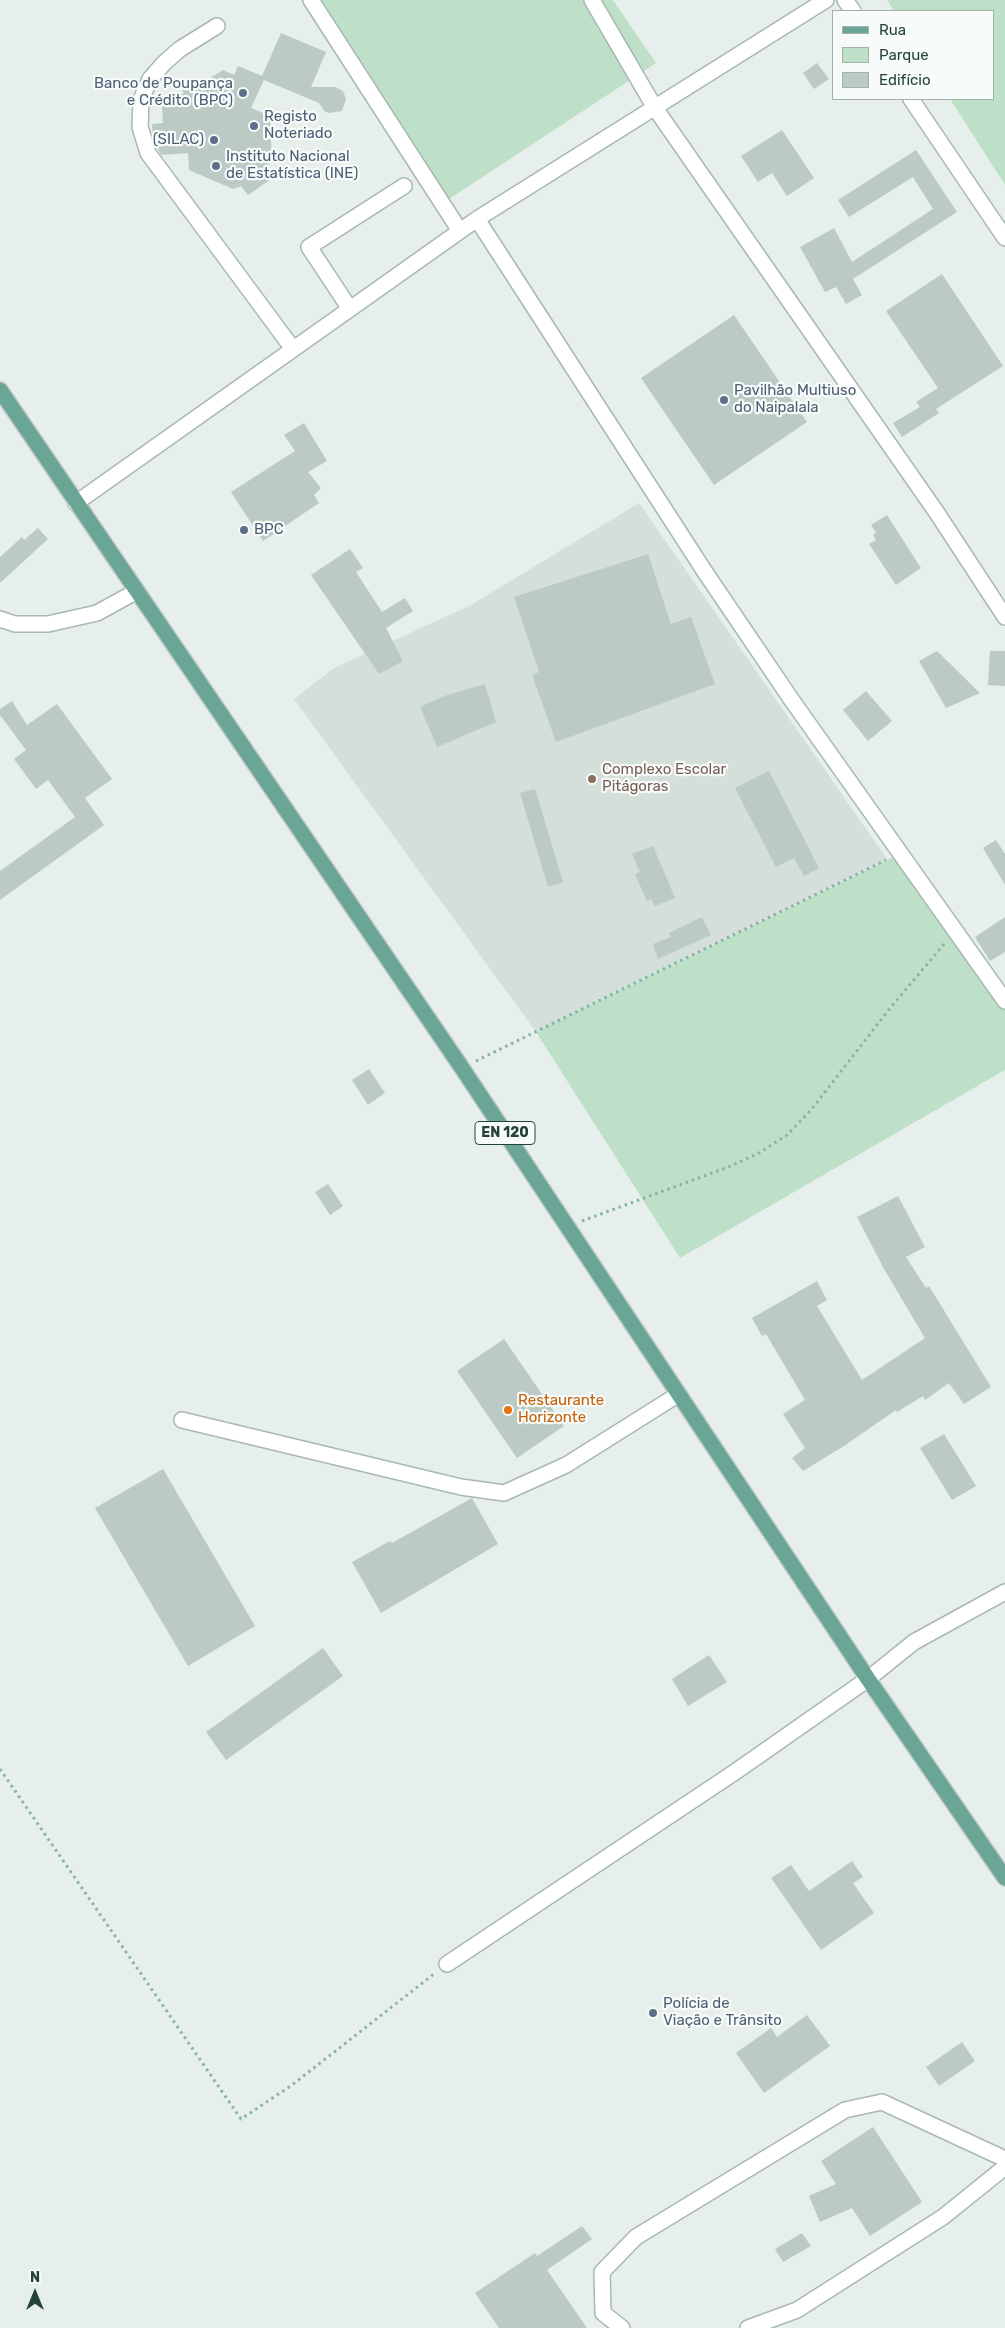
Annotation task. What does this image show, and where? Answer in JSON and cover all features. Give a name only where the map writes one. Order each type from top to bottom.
[{"type":"main road","name":"EN 120","points":[[0,390],[462,1068],[868,1679],[1005,1878]]},
{"type":"street","points":[[311,0],[460,231]]},
{"type":"street","points":[[592,0],[655,108],[937,513],[1005,617]]},
{"type":"street","points":[[76,503],[477,219],[826,0]]},
{"type":"street","points":[[217,26],[180,49],[150,79],[141,100],[140,127],[148,153],[293,349]]},
{"type":"street","points":[[912,100],[1005,238]]},
{"type":"street","points":[[350,309],[310,247],[404,186]]},
{"type":"street","points":[[477,219],[705,572],[791,699],[956,929],[1005,1001]]},
{"type":"street","points":[[0,620],[15,624],[48,624],[97,613],[137,591]]},
{"type":"street","points":[[182,1420],[452,1485],[504,1493],[566,1465],[679,1394]]},
{"type":"street","points":[[447,1964],[735,1772],[868,1679],[914,1642],[1005,1592]]},
{"type":"street","points":[[622,2328],[603,2313],[602,2272],[636,2237],[845,2110],[882,2102],[1005,2158]]},
{"type":"street","points":[[748,2328],[797,2310],[943,2217],[1005,2167]]},
{"type":"path","points":[[462,1068],[901,853]]},
{"type":"path","points":[[567,1226],[731,1166],[759,1153],[787,1135],[811,1110],[891,1007],[956,929]]},
{"type":"path","points":[[0,1769],[241,2119],[292,2085],[447,1964]]},
{"type":"shaded area","name":"Complexo Escolar Pitágoras","points":[[639,503],[887,859],[536,1032],[294,699],[334,668],[471,605]]},
{"type":"green space","points":[[301,0],[613,0],[656,63],[437,207]]},
{"type":"green space","points":[[887,0],[1005,0],[1005,185],[951,100],[995,100],[995,10],[893,10]]},
{"type":"green space","points":[[901,853],[1005,1001],[1005,1070],[680,1258],[536,1032]]},
{"type":"building","points":[[281,33],[326,52],[311,87],[335,87],[343,91],[346,99],[342,111],[329,113],[324,111],[319,103],[264,80],[251,108],[270,116],[272,162],[263,168],[271,179],[248,195],[241,186],[233,189],[189,170],[188,153],[161,155],[153,138],[152,124],[163,123],[162,107],[184,93],[182,90],[196,81],[200,84],[223,70],[234,75],[238,66],[262,76]]},
{"type":"building","points":[[817,63],[829,79],[814,89],[803,73]]},
{"type":"building","points":[[782,130],[814,178],[787,196],[772,173],[758,182],[741,156]]},
{"type":"building","points":[[916,150],[957,212],[853,279],[862,295],[846,304],[836,287],[825,292],[800,247],[834,228],[852,262],[933,209],[913,177],[849,217],[838,200]]},
{"type":"building","points":[[942,274],[1003,366],[936,409],[939,413],[902,437],[893,423],[920,407],[916,402],[938,388],[886,311]]},
{"type":"building","name":"Pavilhão Multiuso do Naipalala","points":[[734,315],[807,422],[714,485],[641,378]]},
{"type":"building","points":[[304,423],[327,461],[308,472],[321,488],[314,495],[319,503],[263,541],[231,492],[295,451],[284,435]]},
{"type":"building","points":[[887,515],[921,568],[896,585],[869,544],[876,540],[873,535],[876,533],[871,525]]},
{"type":"building","points":[[38,528],[48,539],[0,583],[0,557],[22,537],[24,540]]},
{"type":"building","points":[[350,549],[363,568],[356,572],[382,612],[405,598],[413,611],[386,628],[403,661],[379,674],[311,575]]},
{"type":"building","points":[[648,554],[671,624],[691,617],[715,684],[556,742],[532,675],[539,672],[514,597]]},
{"type":"building","points":[[937,651],[980,693],[946,708],[919,661]]},
{"type":"building","points":[[990,651],[1005,651],[1005,686],[988,685]]},
{"type":"building","points":[[485,684],[496,722],[437,747],[420,707],[444,696]]},
{"type":"building","points":[[866,691],[892,721],[868,741],[843,710]]},
{"type":"building","points":[[12,701],[27,725],[57,704],[112,779],[85,798],[104,825],[0,900],[0,871],[75,817],[48,780],[36,789],[14,759],[26,750],[0,715],[0,709]]},
{"type":"building","points":[[769,771],[819,868],[804,876],[794,858],[776,867],[735,788]]},
{"type":"building","points":[[535,789],[563,882],[548,887],[520,793]]},
{"type":"building","points":[[996,840],[1005,854],[1005,885],[983,848]]},
{"type":"building","points":[[653,846],[675,898],[655,906],[651,899],[647,901],[635,874],[640,872],[632,854]]},
{"type":"building","points":[[702,917],[711,935],[658,959],[653,944],[671,937],[669,933]]},
{"type":"building","points":[[1005,917],[1005,952],[990,961],[975,937]]},
{"type":"building","points":[[369,1069],[385,1093],[368,1105],[352,1080]]},
{"type":"building","points":[[328,1184],[343,1206],[330,1215],[315,1192]]},
{"type":"building","points":[[898,1196],[925,1247],[906,1257],[926,1288],[929,1286],[991,1387],[964,1404],[949,1383],[925,1400],[923,1396],[897,1412],[896,1410],[844,1446],[803,1471],[792,1458],[805,1448],[783,1414],[805,1400],[766,1334],[762,1336],[752,1318],[817,1281],[827,1300],[817,1306],[862,1380],[925,1338],[884,1269],[857,1217]]},
{"type":"building","points":[[504,1339],[564,1426],[517,1458],[457,1371]]},
{"type":"building","points":[[944,1434],[976,1486],[952,1500],[920,1448]]},
{"type":"building","points":[[163,1469],[255,1626],[188,1666],[95,1508]]},
{"type":"building","points":[[472,1498],[498,1544],[381,1613],[352,1562],[390,1541],[392,1543]]},
{"type":"building","points":[[323,1648],[343,1676],[226,1760],[206,1732]]},
{"type":"building","points":[[709,1655],[727,1682],[688,1706],[672,1679]]},
{"type":"building","points":[[852,1861],[863,1877],[853,1883],[874,1913],[821,1950],[771,1878],[791,1865],[809,1891]]},
{"type":"building","points":[[807,2015],[830,2046],[764,2093],[736,2053],[771,2028],[777,2037]]},
{"type":"building","points":[[962,2042],[975,2061],[939,2086],[926,2067]]},
{"type":"building","points":[[873,2127],[922,2202],[870,2236],[852,2208],[820,2222],[809,2196],[836,2184],[821,2161]]},
{"type":"building","points":[[582,2226],[592,2239],[547,2270],[587,2328],[499,2328],[475,2293],[535,2253],[537,2256]]},
{"type":"building","points":[[802,2233],[811,2246],[783,2262],[775,2249]]},
{"type":"place","name":"Banco de Poupança e Crédito (BPC)","points":[[243,93]]},
{"type":"place","name":"Registo Noteriado","points":[[254,126]]},
{"type":"place","name":"(SILAC)","points":[[214,140]]},
{"type":"place","name":"Instituto Nacional de Estatística (INE)","points":[[216,166]]},
{"type":"place","name":"Pavilhão Multiuso do Naipalala","points":[[724,400]]},
{"type":"place","name":"BPC","points":[[244,530]]},
{"type":"place","name":"Complexo Escolar Pitágoras","points":[[592,779]]},
{"type":"place","name":"Restaurante Horizonte","points":[[508,1410]]},
{"type":"place","name":"Polícia de Viação e Trânsito","points":[[653,2013]]}]
